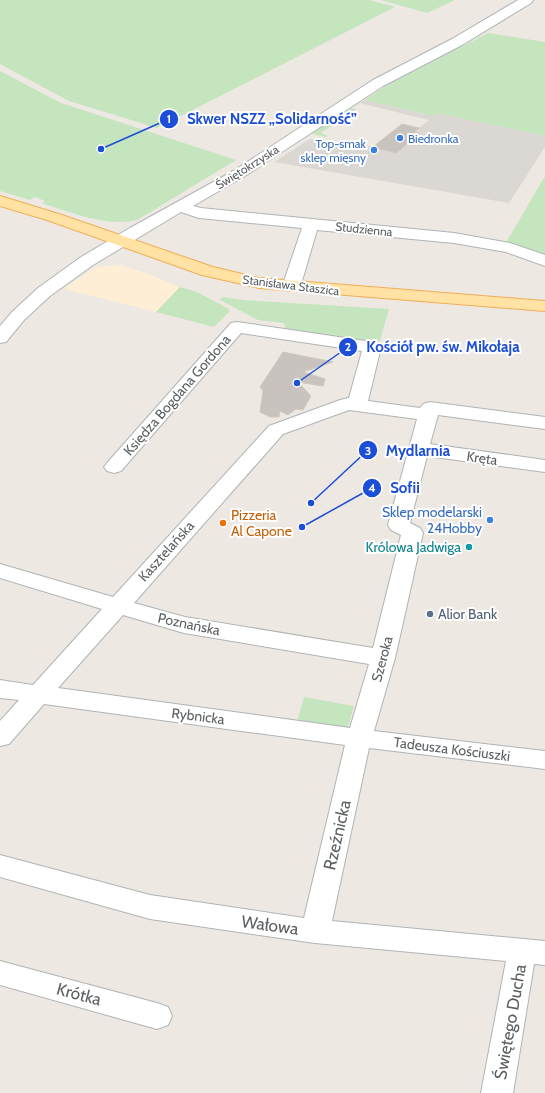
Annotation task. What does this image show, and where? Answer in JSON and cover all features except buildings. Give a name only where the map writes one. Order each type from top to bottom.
[{"type":"main road","name":"Stanisława Staszica","points":[[0,201],[30,210],[195,280],[250,292],[545,315]]},
{"type":"main road","name":"Stanisława Staszica","points":[[0,212],[208,271],[259,283],[545,306]]},
{"type":"street","name":"Świętokrzyska","points":[[0,338],[18,316],[62,278],[114,245],[256,163],[378,83],[464,38],[527,0]]},
{"type":"street","name":"Studzienna","points":[[180,207],[199,212],[454,238],[504,247],[545,261]]},
{"type":"street","points":[[293,281],[311,224]]},
{"type":"street","name":"Księdza Bogdana Gordona","points":[[114,467],[237,327],[372,347],[357,406]]},
{"type":"street","name":"Kasztelańska","points":[[0,737],[276,430],[347,404],[545,423]]},
{"type":"street","points":[[419,449],[429,411]]},
{"type":"street","name":"Kręta","points":[[419,449],[545,466]]},
{"type":"street","name":"Szeroka","points":[[359,738],[383,658],[412,533],[400,526],[419,449]]},
{"type":"street","name":"Poznańska","points":[[0,571],[184,625],[383,658]]},
{"type":"street","name":"Rybnicka","points":[[0,689],[359,738]]},
{"type":"street","name":"Tadeusza Kościuszki","points":[[359,738],[545,760]]},
{"type":"street","name":"Rzeźnicka","points":[[315,932],[359,738]]},
{"type":"street","name":"Wałowa","points":[[0,866],[150,907],[315,932],[534,952]]},
{"type":"street","name":"Świętego Ducha","points":[[498,1093],[534,952]]},
{"type":"street","name":"Krótka","points":[[0,973],[157,1016]]},
{"type":"shaded area","points":[[365,100],[434,116],[437,113],[545,136],[545,147],[509,203],[274,162],[310,139],[357,148],[362,144],[396,153],[420,133],[414,132],[429,120],[360,103]]},
{"type":"shaded area","points":[[120,265],[149,274],[180,287],[156,312],[64,289],[95,267]]},
{"type":"green space","points":[[0,0],[369,0],[395,7],[157,128],[69,101],[0,64]]},
{"type":"green space","points":[[381,0],[455,0],[427,13]]},
{"type":"green space","points":[[488,33],[545,42],[545,136],[437,113],[434,116],[365,100],[389,84]]},
{"type":"green space","points":[[0,71],[61,103],[236,160],[137,220],[125,222],[113,222],[89,218],[42,203],[45,201],[35,197],[30,200],[0,191]]},
{"type":"green space","points":[[350,108],[356,109],[321,133],[328,136],[326,137],[313,134],[313,133]]},
{"type":"green space","points":[[545,176],[545,255],[507,241]]},
{"type":"green space","points":[[180,287],[197,292],[229,309],[229,312],[214,327],[156,312]]},
{"type":"green space","points":[[223,297],[243,300],[389,309],[379,344],[286,330],[284,323],[258,320],[220,300]]},
{"type":"green space","points":[[304,697],[354,706],[347,730],[297,722]]},
{"type":"place","name":"Biedronka","points":[[400,138]]},
{"type":"place","name":"Skwer NSZZ „Solidarność”","points":[[101,149]]},
{"type":"place","name":"Top-smak sklep mięsny","points":[[374,150]]},
{"type":"place","name":"Kościół pw. św. Mikołaja","points":[[297,383]]},
{"type":"place","name":"Mydlarnia","points":[[311,503]]},
{"type":"place","name":"Sklep modelarski 24Hobby","points":[[490,520]]},
{"type":"place","name":"Pizzeria Al Capone","points":[[223,523]]},
{"type":"place","name":"Sofii","points":[[302,527]]},
{"type":"place","name":"Królowa Jadwiga","points":[[469,547]]},
{"type":"place","name":"Alior Bank","points":[[430,614]]}]
